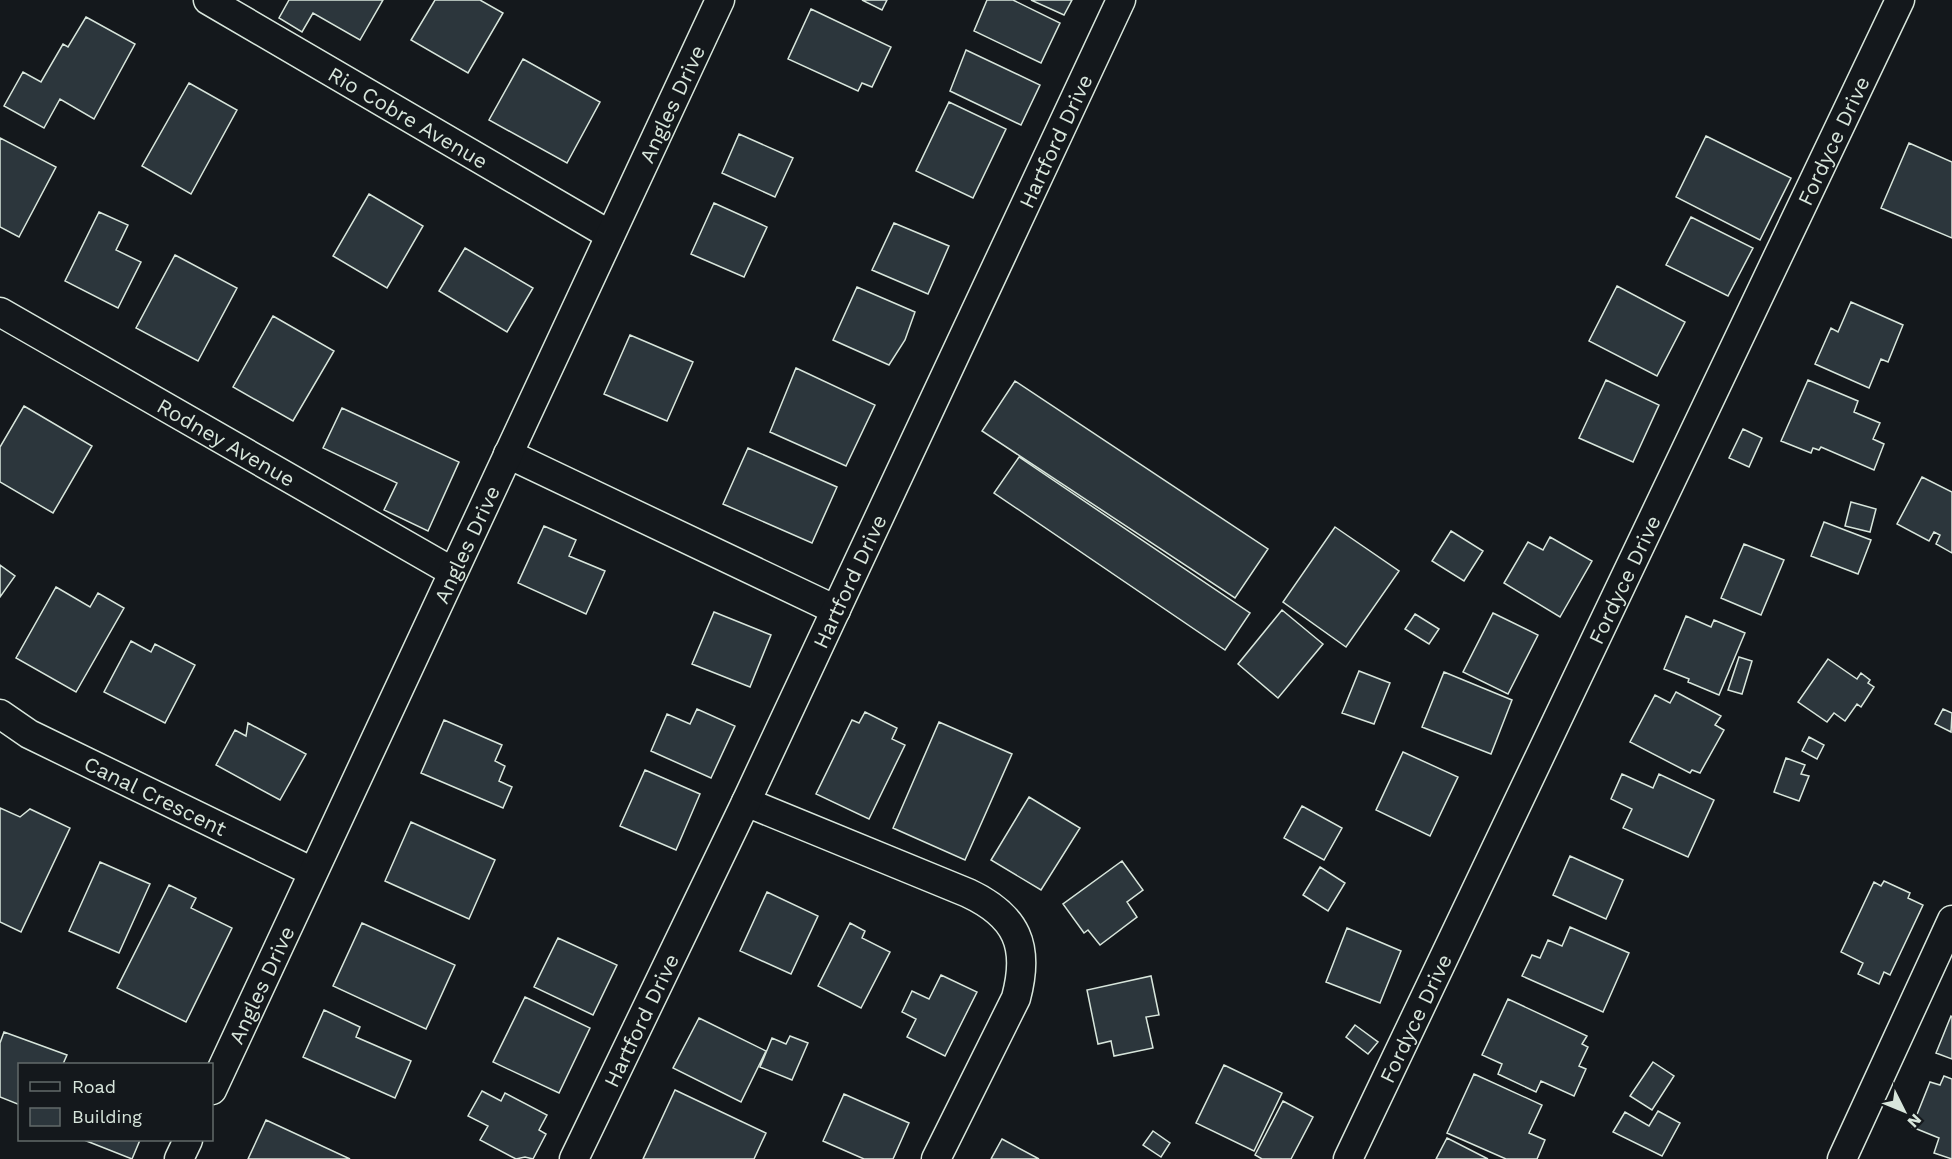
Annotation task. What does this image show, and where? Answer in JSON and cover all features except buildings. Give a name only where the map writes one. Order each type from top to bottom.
[{"type":"street","name":"Rio Cobre Avenue","points":[[208,0],[610,235]]},
{"type":"street","name":"Angles Drive","points":[[213,1088],[720,0]]},
{"type":"street","name":"Hartford Drive","points":[[574,1159],[746,802],[1121,0]]},
{"type":"street","name":"Fordyce Drive","points":[[1348,1159],[1900,0]]},
{"type":"street","name":"Rodney Avenue","points":[[0,312],[453,572]]},
{"type":"street","points":[[508,454],[836,610]]},
{"type":"street","name":"Canal Crescent","points":[[0,714],[29,734],[313,872]]},
{"type":"street","points":[[746,802],[968,893],[992,904],[1010,923],[1021,946],[1023,973],[1016,998],[936,1159]]},
{"type":"street","points":[[1842,1159],[1952,920]]},
{"type":"street","points":[[179,1159],[188,1141]]}]
